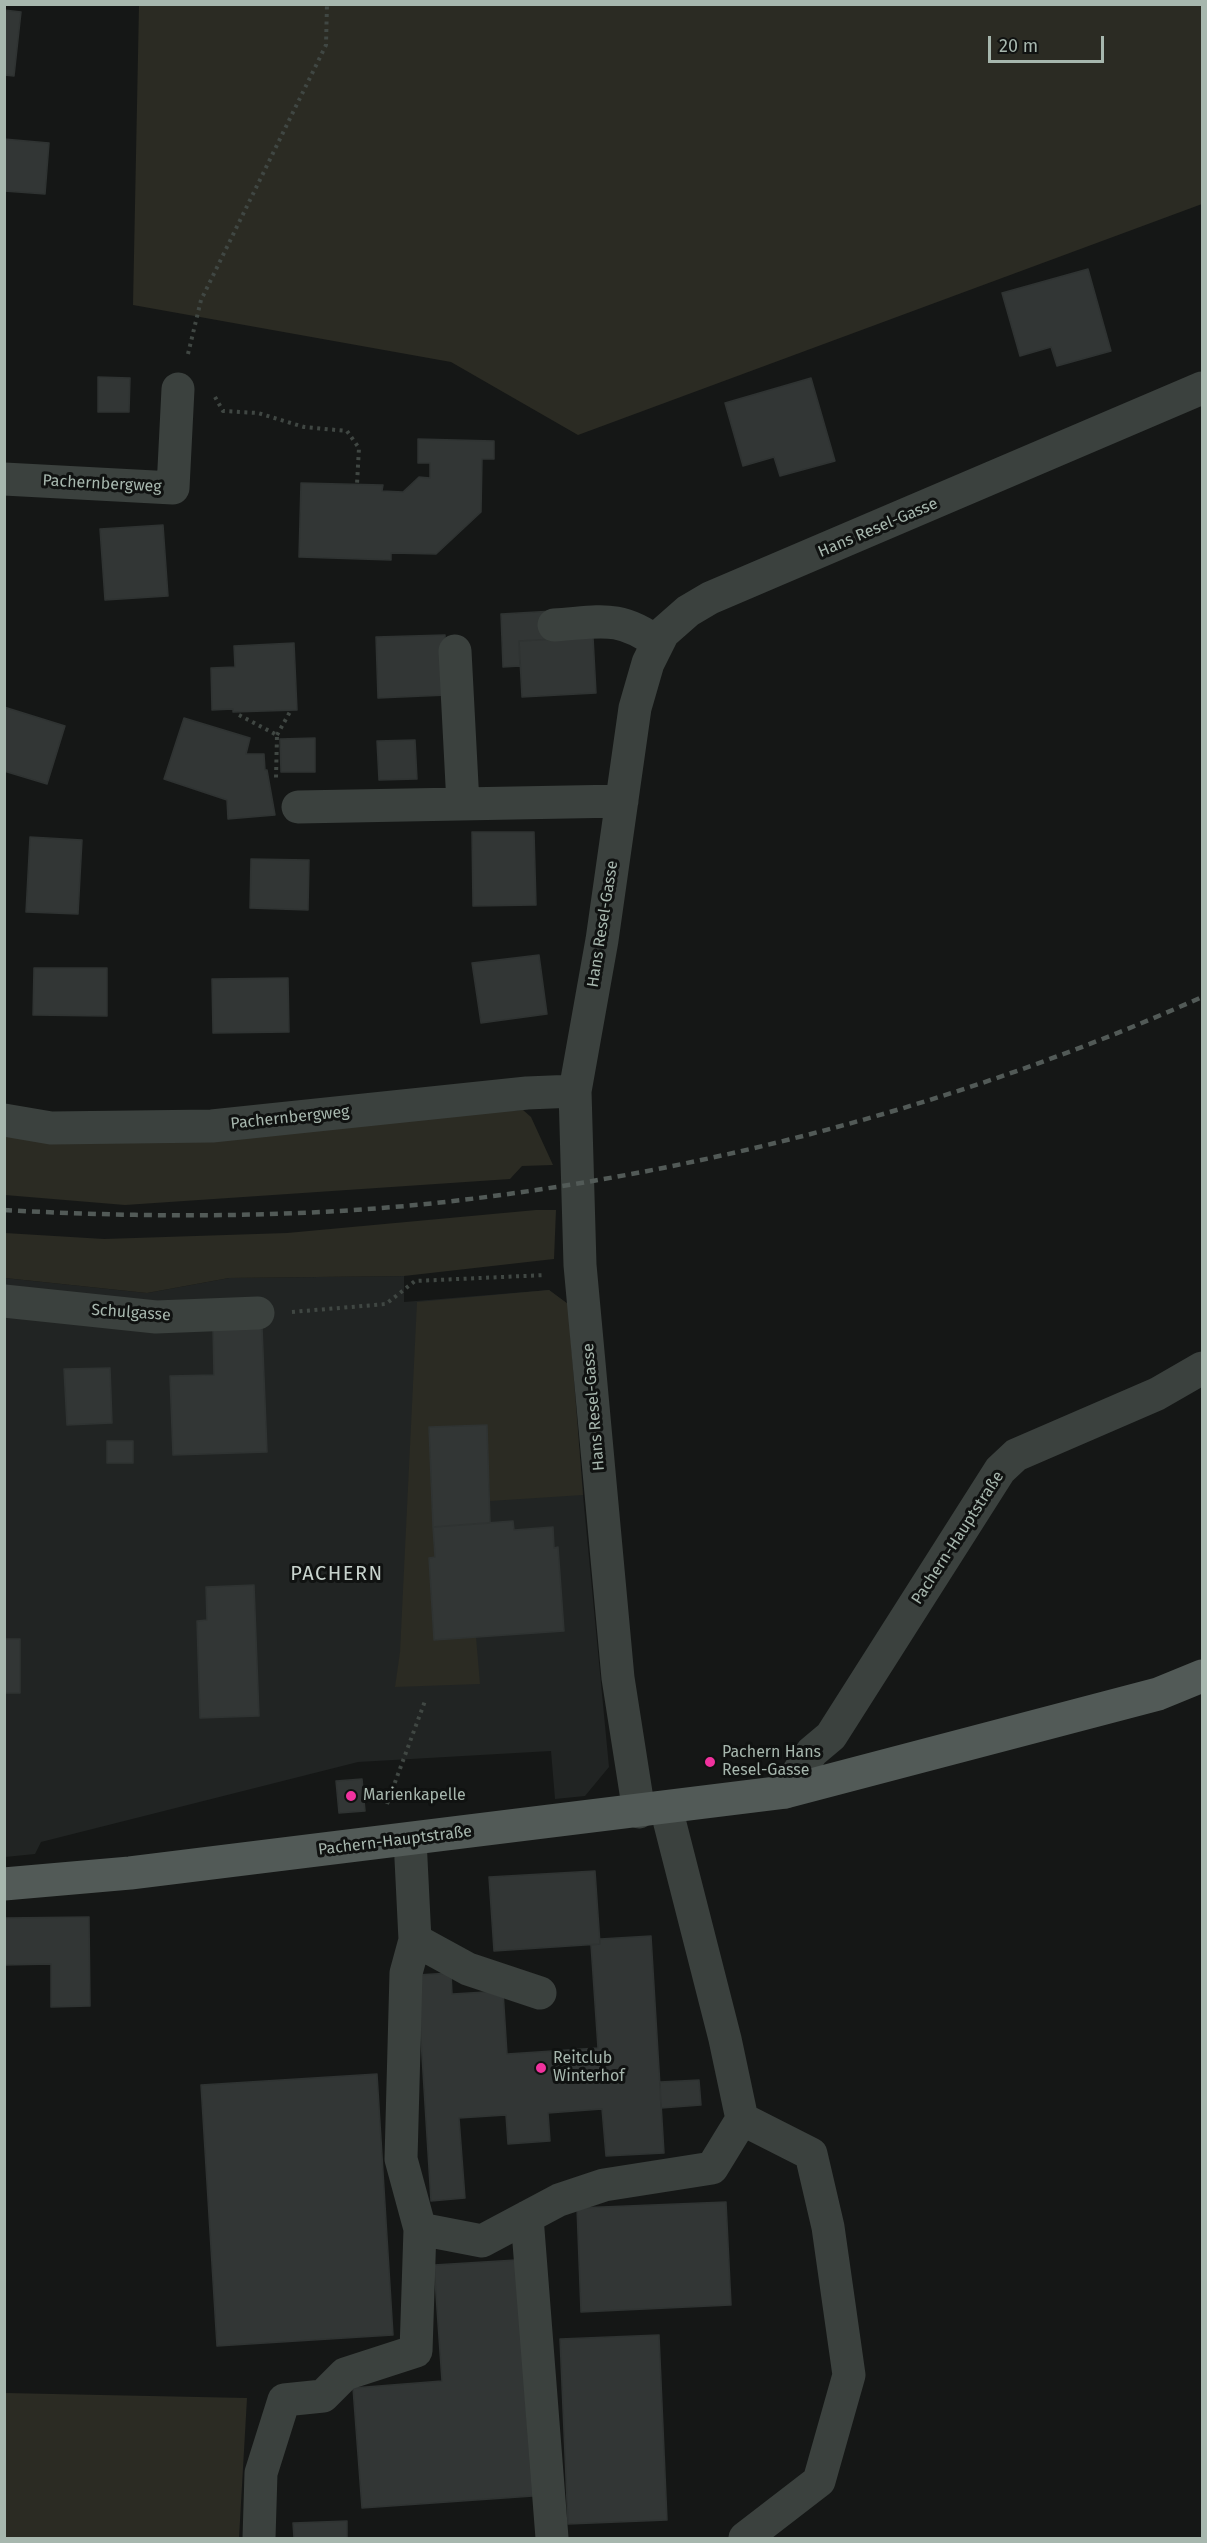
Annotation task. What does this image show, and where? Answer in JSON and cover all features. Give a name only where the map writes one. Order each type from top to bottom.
[{"type":"main road","name":"Pachern-Hauptstraße","points":[[4,1884],[130,1873],[785,1792],[907,1762],[1158,1694],[1203,1676]]},
{"type":"street","name":"Hans Resel-Gasse","points":[[742,2119],[725,2039],[653,1810],[608,1682],[584,1393],[574,1091],[602,940],[635,708],[648,663],[663,633],[688,611],[710,598],[1203,388]]},
{"type":"street","name":"Pachernbergweg","points":[[4,479],[173,488],[178,389]]},
{"type":"street","points":[[554,625],[623,622],[658,643]]},
{"type":"street","points":[[455,651],[463,804]]},
{"type":"street","points":[[303,807],[622,801]]},
{"type":"street","name":"Pachernbergweg","points":[[4,1120],[51,1128],[212,1126],[527,1093],[574,1091]]},
{"type":"street","name":"Schulgasse","points":[[4,1301],[156,1317],[258,1313]]},
{"type":"street","name":"Pachern-Hauptstraße","points":[[785,1792],[812,1752],[831,1736],[1000,1470],[1016,1455],[1156,1394],[1203,1368]]},
{"type":"street","points":[[259,2538],[261,2473],[284,2400],[323,2396],[345,2374],[416,2351],[420,2229],[401,2159],[406,1973],[415,1940],[410,1839]]},
{"type":"street","points":[[415,1940],[468,1969],[540,1993]]},
{"type":"street","points":[[420,2229],[482,2241],[558,2200],[604,2185],[712,2168],[742,2119],[811,2154],[828,2227],[849,2375],[819,2481],[745,2538]]},
{"type":"street","points":[[527,2217],[552,2538]]},
{"type":"path","points":[[178,389],[201,300],[326,45],[327,4]]},
{"type":"path","points":[[213,392],[223,411],[258,413],[304,427],[347,431],[359,448],[357,484]]},
{"type":"path","points":[[291,710],[277,735],[275,777],[303,807]]},
{"type":"path","points":[[239,715],[277,735]]},
{"type":"path","points":[[258,1313],[386,1304],[415,1281],[544,1276],[579,1265]]},
{"type":"path","points":[[373,1844],[425,1701]]},
{"type":"shaded area","points":[[139,5],[1202,5],[1202,204],[578,435],[451,362],[133,305]]},
{"type":"shaded area","points":[[523,1110],[531,1117],[553,1165],[522,1166],[510,1179],[125,1205],[5,1195],[4,1133]]},
{"type":"shaded area","points":[[556,1210],[554,1259],[404,1276],[229,1278],[147,1293],[5,1278],[5,1233],[104,1239],[287,1233]]},
{"type":"shaded area","points":[[404,1276],[404,1302],[549,1290],[568,1304],[583,1495],[609,1767],[585,1796],[555,1799],[551,1751],[358,1762],[41,1842],[35,1854],[5,1857],[5,1278],[147,1293],[229,1278]]},
{"type":"shaded area","points":[[549,1290],[568,1304],[583,1495],[490,1501],[486,1425],[429,1427],[435,1557],[429,1559],[434,1639],[476,1637],[480,1684],[395,1687],[400,1652],[417,1302]]},
{"type":"shaded area","points":[[5,2393],[247,2398],[239,2538],[5,2538]]},
{"type":"building","points":[[4,10],[21,12],[14,76],[4,75]]},
{"type":"building","points":[[4,139],[49,143],[45,194],[4,191]]},
{"type":"building","points":[[1088,269],[1111,351],[1057,366],[1051,347],[1020,356],[1002,293]]},
{"type":"building","points":[[98,377],[130,378],[129,412],[98,412]]},
{"type":"building","points":[[811,378],[835,461],[780,476],[774,457],[743,466],[725,403]]},
{"type":"building","points":[[418,439],[494,441],[494,459],[482,459],[481,512],[436,554],[391,553],[391,560],[299,557],[301,483],[383,485],[382,491],[403,492],[419,477],[430,478],[430,463],[418,463]]},
{"type":"building","points":[[163,525],[168,596],[105,600],[100,529]]},
{"type":"building","points":[[554,611],[555,639],[519,641],[520,666],[503,667],[501,614]]},
{"type":"building","points":[[445,635],[447,695],[378,698],[376,637]]},
{"type":"building","points":[[593,637],[596,693],[522,697],[519,641]]},
{"type":"building","points":[[294,643],[297,710],[233,712],[233,709],[212,710],[211,668],[235,667],[234,646]]},
{"type":"building","points":[[4,707],[65,726],[47,784],[4,771]]},
{"type":"building","points":[[184,718],[250,738],[246,754],[264,754],[265,770],[267,770],[275,815],[228,819],[227,800],[164,779]]},
{"type":"building","points":[[315,738],[315,772],[281,772],[280,739]]},
{"type":"building","points":[[415,740],[417,779],[379,780],[377,741]]},
{"type":"building","points":[[472,832],[534,832],[536,905],[473,906]]},
{"type":"building","points":[[30,837],[82,840],[78,914],[26,912]]},
{"type":"building","points":[[251,859],[309,860],[308,910],[250,908]]},
{"type":"building","points":[[539,955],[547,1014],[481,1023],[472,963]]},
{"type":"building","points":[[34,968],[107,968],[107,1016],[33,1015]]},
{"type":"building","points":[[288,978],[289,1032],[213,1033],[212,979]]},
{"type":"building","points":[[262,1327],[267,1452],[173,1455],[170,1376],[214,1375],[213,1329]]},
{"type":"building","points":[[110,1368],[112,1423],[67,1425],[64,1369]]},
{"type":"building","points":[[487,1425],[490,1523],[433,1527],[429,1427]]},
{"type":"building","points":[[107,1441],[133,1441],[133,1463],[107,1463]]},
{"type":"building","points":[[513,1521],[514,1530],[553,1527],[554,1548],[558,1547],[564,1631],[434,1640],[429,1558],[435,1557],[433,1527]]},
{"type":"building","points":[[254,1585],[259,1716],[200,1718],[197,1621],[207,1620],[206,1587]]},
{"type":"building","points":[[4,1639],[20,1639],[20,1693],[4,1693]]},
{"type":"building","name":"Marienkapelle","points":[[362,1779],[365,1811],[339,1813],[336,1781]]},
{"type":"building","points":[[595,1871],[600,1944],[494,1951],[489,1877]]},
{"type":"building","points":[[89,1917],[90,2006],[51,2007],[51,1964],[4,1965],[4,1918]]},
{"type":"building","name":"Reitclub Winterhof","points":[[651,1936],[664,2153],[606,2156],[602,2109],[548,2113],[550,2141],[508,2144],[506,2115],[459,2118],[465,2198],[431,2201],[417,1975],[451,1973],[452,1994],[503,1991],[507,2054],[598,2048],[591,1945],[600,1944],[600,1939]]},
{"type":"building","points":[[377,2074],[393,2335],[217,2346],[201,2085]]},
{"type":"building","points":[[699,2080],[701,2105],[661,2108],[660,2082]]},
{"type":"building","points":[[726,2202],[731,2305],[581,2312],[577,2208]]},
{"type":"building","points":[[516,2260],[533,2496],[362,2508],[353,2388],[442,2381],[434,2265]]},
{"type":"building","points":[[659,2335],[667,2520],[568,2524],[560,2339]]},
{"type":"building","points":[[347,2521],[347,2538],[294,2538],[293,2523]]},
{"type":"railway","points":[[4,1210],[167,1215],[329,1212],[436,1203],[633,1174],[730,1154],[827,1130],[923,1102],[1018,1071],[1111,1036],[1202,997]]},
{"type":"place","name":"Pachern Hans Resel-Gasse","points":[[710,1762]]},
{"type":"place","name":"Marienkapelle","points":[[351,1796]]},
{"type":"place","name":"Reitclub Winterhof","points":[[541,2068]]},
{"type":"district","name":"PACHERN","points":[[337,1574]]}]
